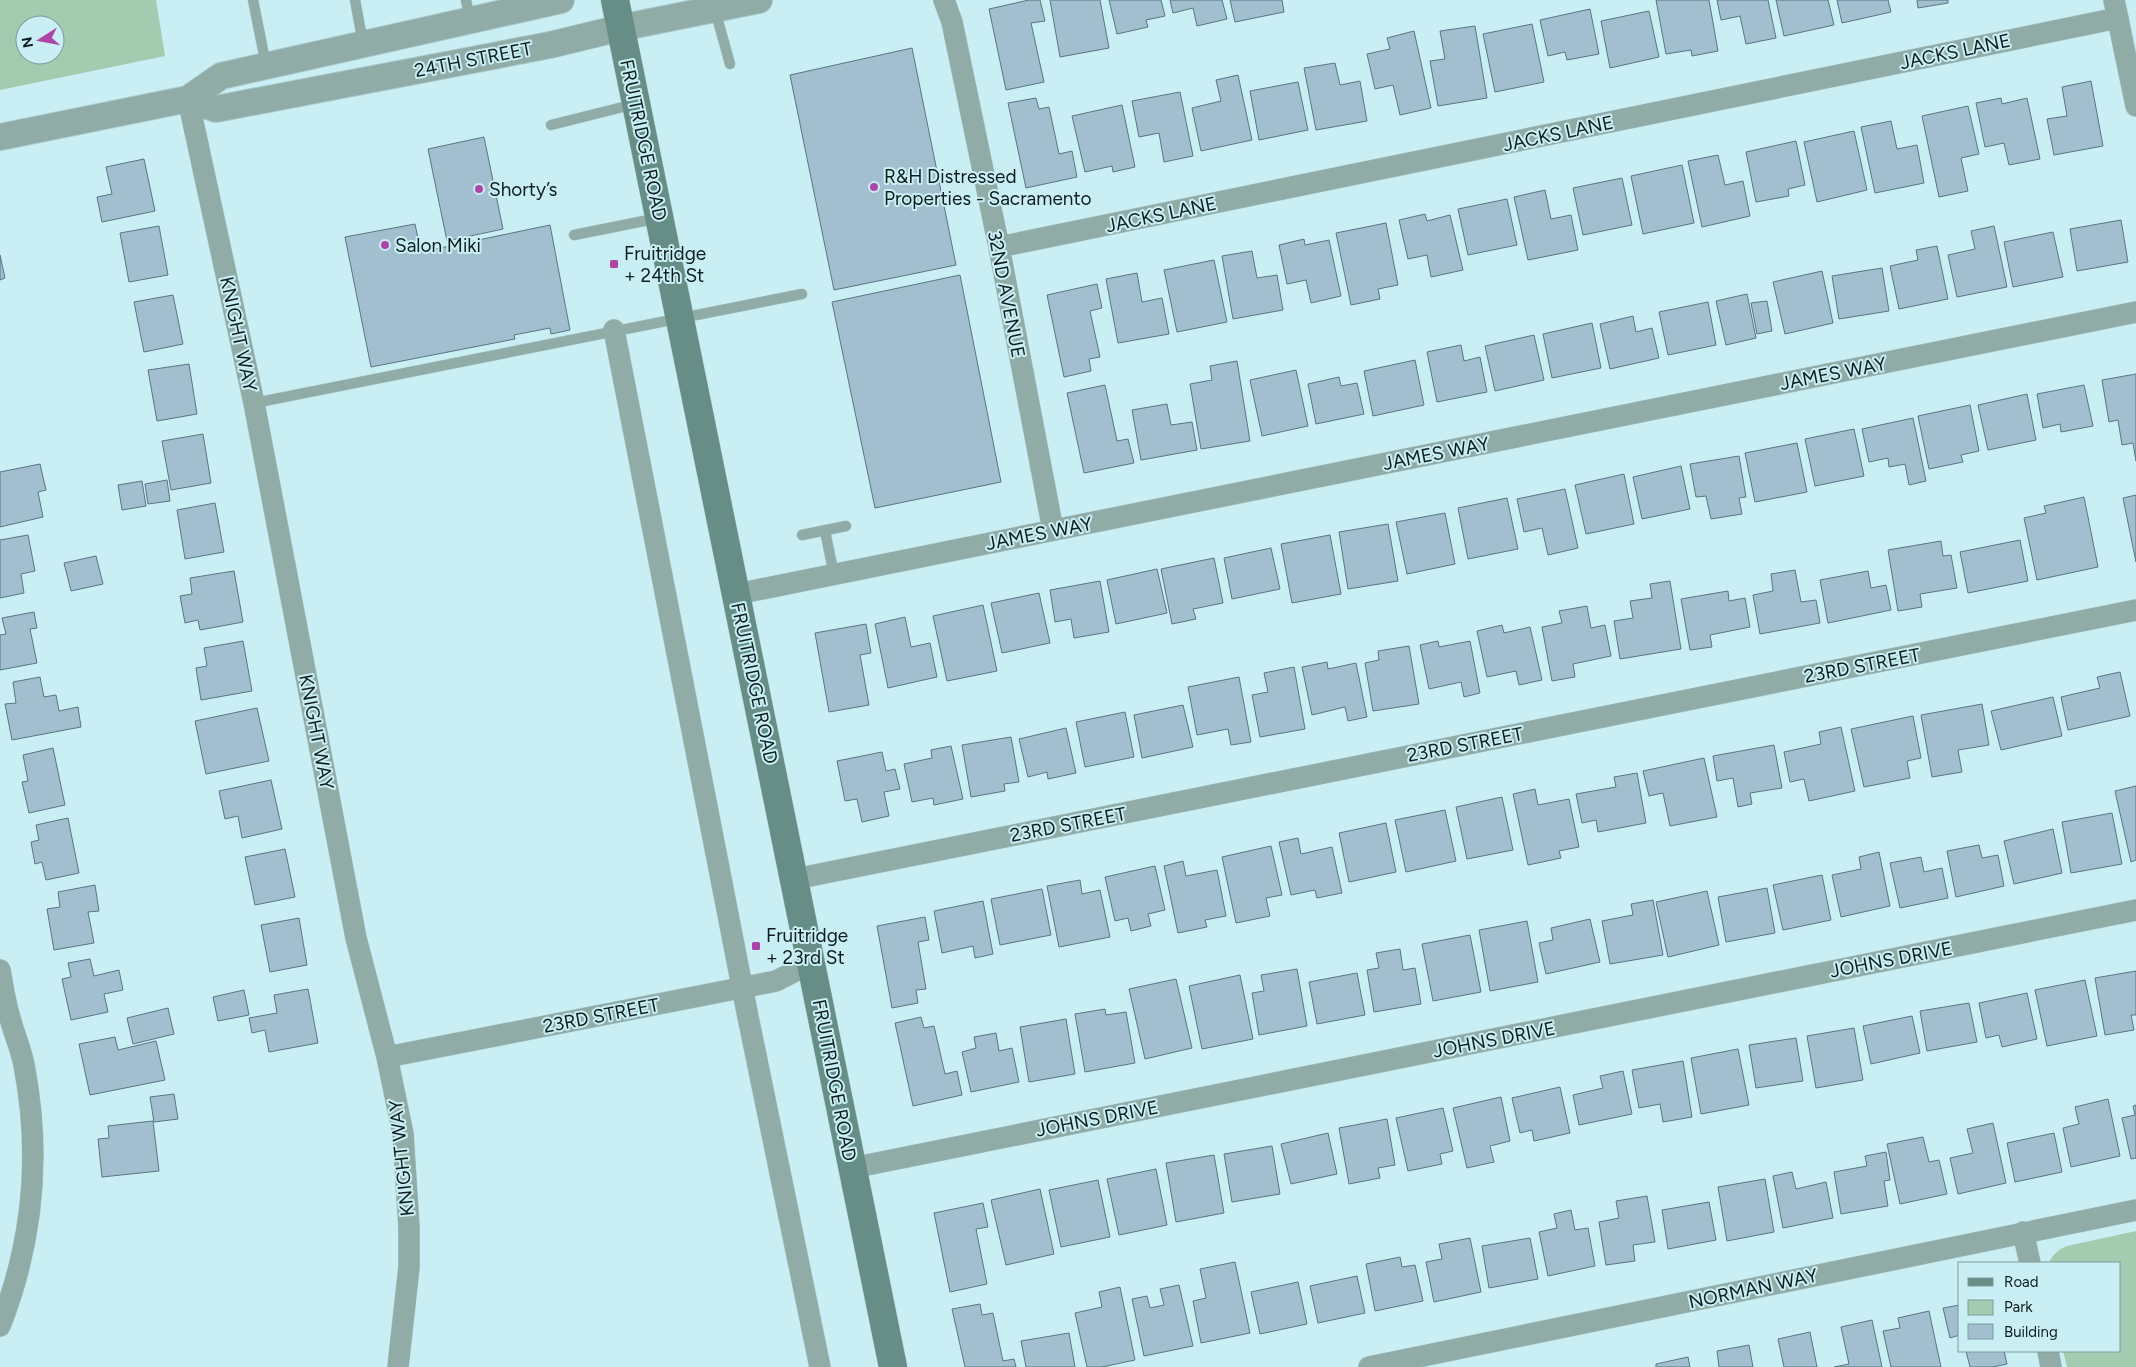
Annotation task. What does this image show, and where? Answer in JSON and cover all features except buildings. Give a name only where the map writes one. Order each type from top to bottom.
[{"type":"main road","name":"FRUITRIDGE ROAD","points":[[615,0],[893,1367]]},
{"type":"street","name":"24TH STREET","points":[[0,137],[188,99],[221,76],[363,43],[468,10],[560,0]]},
{"type":"street","name":"24TH STREET","points":[[188,99],[216,109],[550,45],[620,28],[759,0]]},
{"type":"street","name":"32ND AVENUE","points":[[944,0],[952,22],[999,248],[1053,530]]},
{"type":"street","name":"JACKS LANE","points":[[999,248],[2116,9]]},
{"type":"street","points":[[2116,9],[2136,106]]},
{"type":"street","name":"KNIGHT WAY","points":[[188,99],[254,403],[356,938],[387,1056],[403,1134],[409,1227],[407,1301],[398,1367]]},
{"type":"street","name":"JAMES WAY","points":[[737,594],[2136,312]]},
{"type":"street","points":[[614,330],[742,988],[820,1367]]},
{"type":"street","name":"23RD STREET","points":[[794,879],[2136,610]]},
{"type":"street","name":"JOHNS DRIVE","points":[[852,1168],[2136,910]]},
{"type":"street","name":"23RD STREET","points":[[387,1056],[776,981],[812,964]]},
{"type":"street","points":[[0,970],[9,1016],[24,1063],[31,1106],[34,1161],[30,1209],[20,1264],[0,1326]]},
{"type":"street","name":"NORMAN WAY","points":[[1369,1367],[2136,1210]]},
{"type":"street","points":[[2023,1232],[2030,1262]]},
{"type":"street","points":[[2048,1352],[2051,1367]]},
{"type":"lane","points":[[253,0],[266,66]]},
{"type":"lane","points":[[355,0],[363,43]]},
{"type":"lane","points":[[714,9],[730,64]]},
{"type":"lane","points":[[551,126],[636,103]]},
{"type":"lane","points":[[574,235],[660,218]]},
{"type":"lane","points":[[254,403],[802,294]]},
{"type":"lane","points":[[802,536],[846,526]]},
{"type":"lane","points":[[825,531],[834,575]]},
{"type":"green space","points":[[0,0],[156,0],[165,56],[0,90]]},
{"type":"green space","points":[[2136,1231],[2136,1367],[2067,1367],[2063,1352],[2121,1352],[2121,1262],[2050,1262],[2056,1253],[2067,1246]]},
{"type":"place","name":"R&H Distressed Properties - Sacramento","points":[[874,187]]},
{"type":"place","name":"Shorty’s","points":[[479,189]]},
{"type":"place","name":"Salon Miki","points":[[385,245]]},
{"type":"place","name":"Fruitridge + 24th St","points":[[614,264]]},
{"type":"place","name":"Fruitridge + 23rd St","points":[[756,946]]}]
